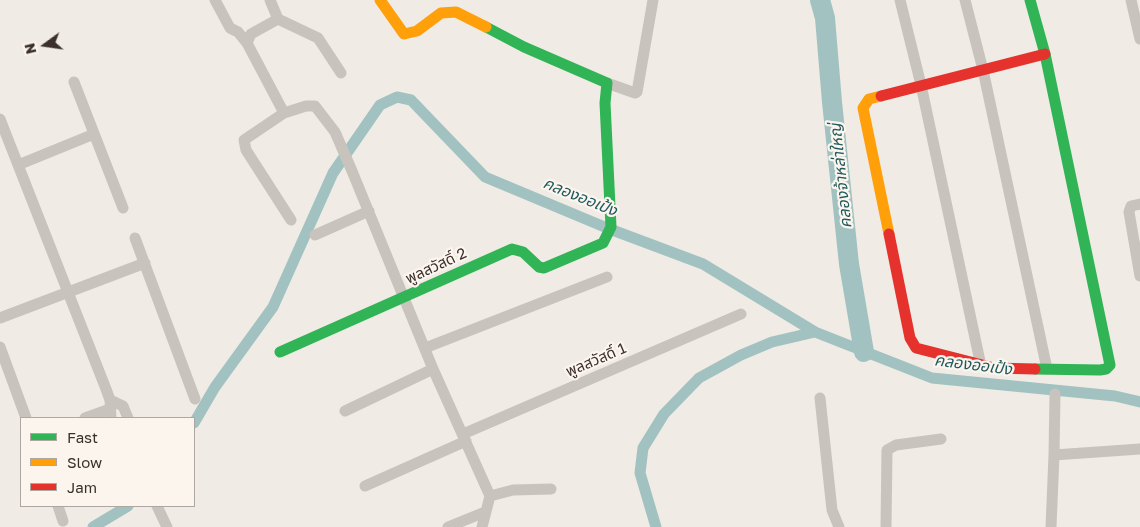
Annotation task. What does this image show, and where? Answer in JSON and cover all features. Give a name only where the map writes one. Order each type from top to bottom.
[{"type":"street","points":[[215,0],[226,23],[247,43],[284,113]]},
{"type":"street","points":[[270,0],[278,19],[318,38],[341,73]]},
{"type":"street","points":[[380,0],[404,34],[417,30],[441,13],[456,12],[524,47],[635,93],[637,92],[653,0]]},
{"type":"street","points":[[900,0],[921,85],[981,366]]},
{"type":"street","points":[[965,0],[983,70],[1046,370]]},
{"type":"street","points":[[1030,0],[1045,54],[1110,365],[1106,369],[1046,370],[981,366],[922,351],[916,348],[910,338],[862,112],[869,99],[1045,54]]},
{"type":"street","points":[[1131,0],[1140,39]]},
{"type":"street","points":[[247,43],[251,34],[278,19]]},
{"type":"street","points":[[74,82],[123,208]]},
{"type":"street","name":"พูลสวัสดิ์ 2","points":[[280,352],[512,249],[523,252],[534,263],[544,268],[603,243],[611,228],[605,103],[607,83]]},
{"type":"street","points":[[292,220],[246,150],[244,143],[245,139],[284,113],[306,106],[315,106],[335,132],[369,210],[433,369],[490,496],[482,527]]},
{"type":"street","points":[[0,119],[68,292],[110,409]]},
{"type":"street","points":[[18,165],[94,134]]},
{"type":"street","points":[[1140,204],[1131,206],[1129,212],[1140,276]]},
{"type":"street","points":[[315,235],[369,210]]},
{"type":"street","points":[[135,238],[196,399]]},
{"type":"street","points":[[0,318],[145,263]]},
{"type":"street","points":[[425,348],[607,277]]},
{"type":"street","name":"พูลสวัสดิ์ 1","points":[[365,486],[464,437],[741,314]]},
{"type":"street","points":[[0,347],[26,417]]},
{"type":"street","points":[[345,411],[433,369]]},
{"type":"street","points":[[1052,527],[1054,394]]},
{"type":"street","points":[[820,398],[832,510],[839,527]]},
{"type":"street","points":[[88,417],[123,406],[128,417]]},
{"type":"street","points":[[886,527],[887,450],[896,445],[941,439]]},
{"type":"street","points":[[1054,454],[1140,449]]},
{"type":"street","points":[[490,496],[513,490],[551,488]]},
{"type":"street","points":[[58,507],[63,521]]},
{"type":"street","points":[[158,508],[167,527]]},
{"type":"street","points":[[448,527],[485,512]]},
{"type":"waterway","name":"คลองจ้าหล่าใหญ่","points":[[820,0],[825,18],[849,264],[864,352]]},
{"type":"waterway","name":"คลองออเป้ง","points":[[195,421],[215,387],[273,307],[333,173],[380,105],[397,97],[411,100],[485,177],[607,228],[703,264],[815,332],[932,378],[1115,396],[1140,402]]},
{"type":"waterway","points":[[656,527],[640,473],[643,448],[664,414],[699,378],[741,355],[772,342],[815,332]]},
{"type":"waterway","name":"คลองออเป้ง","points":[[93,527],[126,507]]},
{"type":"traffic: fast","points":[[1030,0],[1045,54],[1110,365],[1106,369],[1100,370],[1035,369]]},
{"type":"traffic: fast","points":[[280,352],[512,249],[523,252],[539,267],[544,268],[603,243],[611,227],[605,103],[607,83],[524,47],[486,27]]},
{"type":"traffic: slow","points":[[380,0],[404,34],[417,31],[441,13],[456,12],[486,27]]},
{"type":"traffic: slow","points":[[881,96],[869,99],[863,108],[889,234]]},
{"type":"traffic: jam","points":[[881,96],[1045,54]]},
{"type":"traffic: jam","points":[[889,234],[910,338],[916,348],[994,368],[1035,369]]}]
